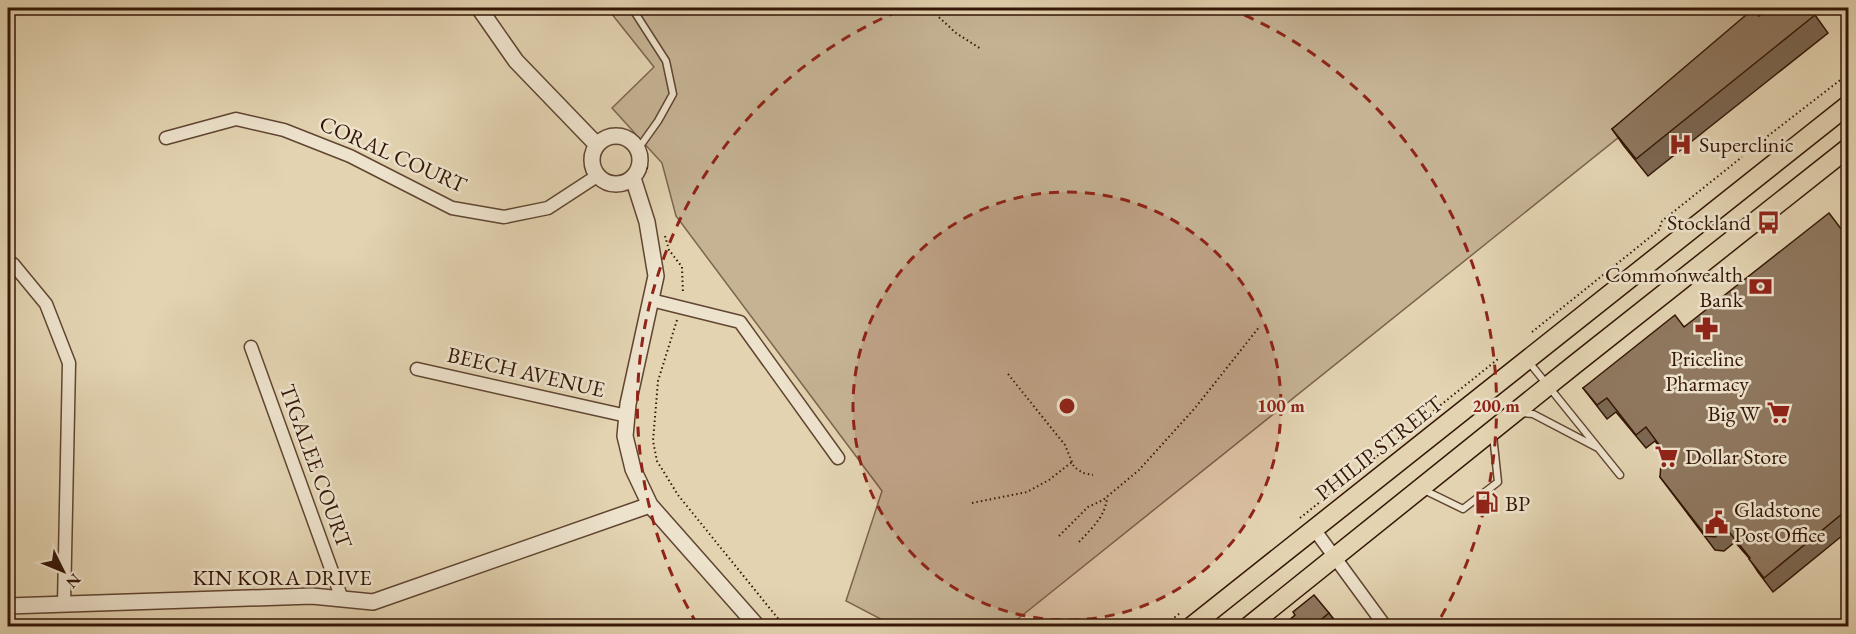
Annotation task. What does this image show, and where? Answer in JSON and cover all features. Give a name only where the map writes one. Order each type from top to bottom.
[{"type":"main road","name":"PHILIP STREET","points":[[1187,619],[1307,524],[1527,360],[1848,105]]},
{"type":"main road","points":[[1248,627],[1848,148]]},
{"type":"street","points":[[479,8],[516,61],[597,145]]},
{"type":"street","name":"CORAL COURT","points":[[166,138],[236,119],[284,130],[350,156],[452,208],[504,217],[548,208],[597,176]]},
{"type":"street","points":[[614,136],[624,137],[632,142],[641,154],[640,165],[633,178],[624,184],[614,185],[604,182],[597,176],[591,160],[597,145],[604,139],[614,136]]},
{"type":"street","points":[[633,178],[646,222],[657,276],[627,416],[625,436],[633,469],[650,505],[757,627]]},
{"type":"street","points":[[13,264],[46,304],[69,363],[64,604]]},
{"type":"street","points":[[651,300],[740,322],[838,458]]},
{"type":"street","name":"TIGALEE COURT","points":[[251,347],[342,599]]},
{"type":"street","name":"BEECH AVENUE","points":[[417,369],[627,416]]},
{"type":"street","name":"KIN KORA DRIVE","points":[[8,606],[312,596],[373,602],[650,505]]},
{"type":"street","points":[[1307,524],[1336,557],[1385,627]]},
{"type":"lane","points":[[632,8],[666,61],[673,94],[641,154]]},
{"type":"lane","points":[[1527,360],[1620,475]]},
{"type":"lane","points":[[1516,412],[1533,414],[1599,449]]},
{"type":"lane","points":[[1421,488],[1463,509],[1472,502],[1497,482],[1493,431]]},
{"type":"path","points":[[929,8],[956,33],[981,49]]},
{"type":"path","points":[[1764,139],[1848,74]]},
{"type":"path","points":[[641,154],[650,181]]},
{"type":"path","points":[[1532,332],[1659,230],[1662,221],[1742,157]]},
{"type":"path","points":[[663,227],[669,250],[682,267],[684,288],[682,306],[658,381],[653,441],[657,461],[678,495],[784,627]]},
{"type":"path","points":[[1059,536],[1088,507],[1107,497],[1139,470],[1226,371],[1260,326]]},
{"type":"path","points":[[1307,524],[1498,359]]},
{"type":"path","points":[[1008,374],[1065,445],[1074,467],[1083,473],[1093,475]]},
{"type":"path","points":[[972,504],[1027,492],[1049,480],[1072,462]]},
{"type":"path","points":[[1079,542],[1097,523],[1107,497]]},
{"type":"path","points":[[1164,627],[1187,619]]},
{"type":"shaded area","points":[[607,8],[1780,8],[1009,626],[894,626],[846,601],[882,491],[676,216],[662,163],[612,108],[654,67]]},
{"type":"building","points":[[1770,8],[1809,8],[1815,15],[1636,159],[1612,129],[1753,9],[1759,16]]},
{"type":"building","points":[[1829,213],[1848,238],[1848,509],[1764,578],[1726,528],[1715,537],[1706,536],[1660,477],[1661,464],[1669,458],[1646,427],[1636,435],[1607,398],[1597,405],[1583,388],[1675,315],[1684,327]]},
{"type":"building","points":[[1314,595],[1329,613],[1312,627],[1281,627],[1295,615],[1293,612]]},
{"type":"place","name":"Superclinic","points":[[1681,144]]},
{"type":"place","name":"Stockland","points":[[1769,222]]},
{"type":"place","name":"Commonwealth Bank","points":[[1761,287]]},
{"type":"place","name":"Priceline Pharmacy","points":[[1707,329]]},
{"type":"place","name":"Big W","points":[[1778,413]]},
{"type":"place","name":"Dollar Store","points":[[1667,456]]},
{"type":"place","name":"BP","points":[[1487,503]]},
{"type":"place","name":"Gladstone Post Office","points":[[1716,522]]}]
